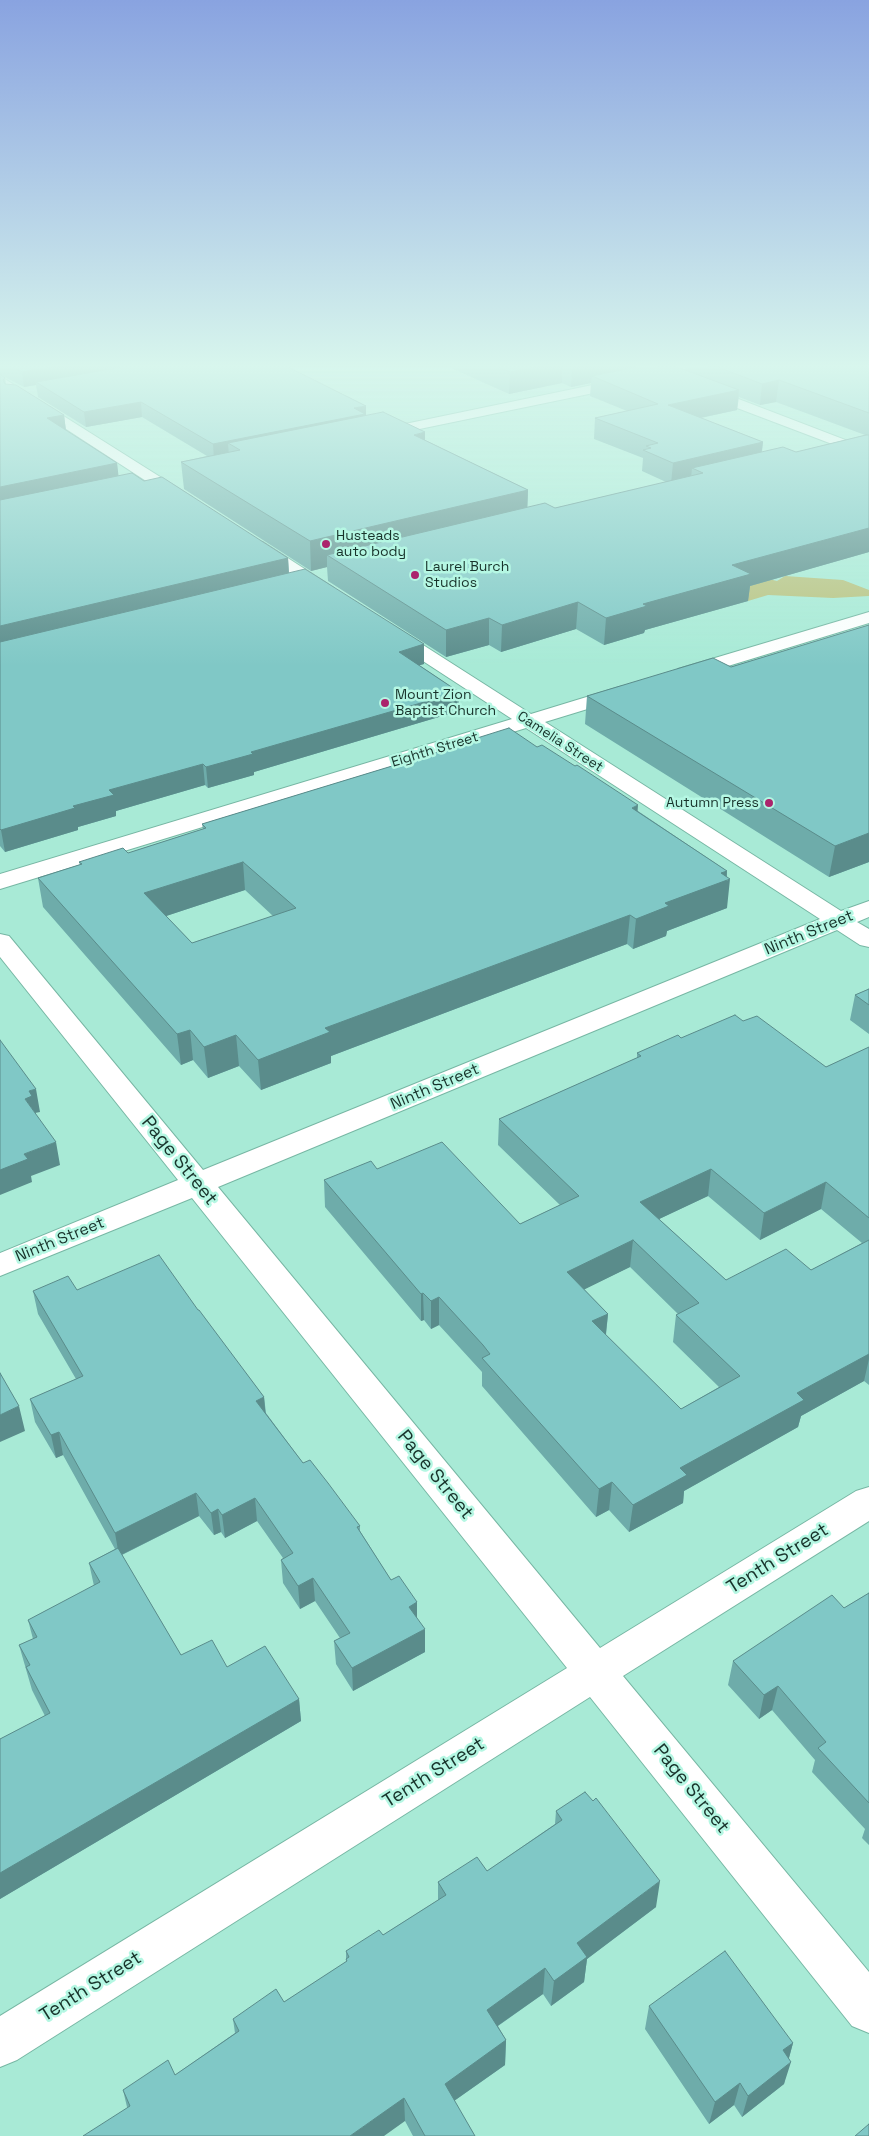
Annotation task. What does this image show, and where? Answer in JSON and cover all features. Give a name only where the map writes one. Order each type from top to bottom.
[{"type":"street","points":[[135,467],[202,510]]},
{"type":"street","points":[[132,484],[175,475]]},
{"type":"street","points":[[243,537],[340,600]]},
{"type":"street","points":[[290,584],[328,574]]},
{"type":"street","points":[[669,678],[869,617]]},
{"type":"street","name":"Camelia Street","points":[[379,625],[869,940]]},
{"type":"street","name":"Eighth Street","points":[[0,882],[642,686]]},
{"type":"street","name":"Ninth Street","points":[[0,1265],[869,908]]},
{"type":"street","name":"Page Street","points":[[0,941],[597,1672],[869,2009]]},
{"type":"street","name":"Tenth Street","points":[[0,2044],[869,1502]]},
{"type":"green space","points":[[732,570],[777,581],[785,576],[843,580],[869,590],[869,596],[833,598],[768,595],[748,601],[731,592]]},
{"type":"building","points":[[0,467],[99,467],[0,487]]},
{"type":"building","points":[[189,467],[480,467],[528,490],[310,541]]},
{"type":"building","points":[[869,467],[869,528],[732,565],[751,574],[643,604],[647,606],[606,618],[578,602],[502,625],[489,618],[446,630],[327,555],[545,503],[555,508],[703,473],[692,468]]},
{"type":"building","points":[[132,473],[144,481],[162,477],[288,558],[0,626],[0,500]]},
{"type":"building","points":[[305,569],[424,644],[399,652],[459,692],[251,752],[253,754],[206,767],[203,764],[109,790],[114,795],[0,829],[0,642]]},
{"type":"building","points":[[869,625],[869,833],[835,846],[587,696],[713,658],[731,667]]},
{"type":"building","points":[[509,728],[537,747],[542,745],[575,766],[577,765],[638,805],[632,808],[727,871],[721,873],[730,879],[665,903],[669,906],[636,919],[630,915],[325,1028],[330,1032],[258,1060],[236,1035],[204,1047],[190,1030],[177,1034],[38,878],[123,848],[128,853],[206,828],[202,824],[474,741],[474,739]],"holes":[[[243,862],[296,908],[192,943],[144,893]]]},
{"type":"building","points":[[869,989],[869,1005],[855,995]]},
{"type":"building","points":[[735,1015],[743,1021],[757,1016],[826,1067],[869,1047],[869,1218],[826,1182],[764,1213],[711,1169],[640,1202],[726,1280],[786,1249],[811,1270],[869,1240],[869,1354],[797,1393],[804,1400],[680,1468],[687,1475],[633,1505],[612,1482],[599,1489],[482,1358],[490,1354],[483,1345],[439,1297],[431,1301],[423,1293],[421,1294],[324,1180],[371,1161],[377,1169],[442,1142],[520,1224],[579,1196],[499,1119],[641,1056],[637,1053],[678,1035],[681,1038]],"holes":[[[633,1240],[699,1303],[676,1315],[740,1376],[681,1409],[592,1321],[608,1314],[567,1272]]]},
{"type":"building","points":[[0,1040],[36,1089],[29,1091],[32,1096],[25,1099],[56,1142],[24,1154],[28,1159],[0,1170]]},
{"type":"building","points":[[159,1255],[264,1397],[256,1401],[303,1463],[310,1460],[328,1483],[360,1526],[357,1527],[391,1580],[399,1576],[417,1602],[409,1607],[425,1629],[352,1668],[334,1641],[350,1633],[313,1578],[298,1586],[281,1560],[293,1553],[255,1498],[222,1515],[218,1509],[211,1513],[196,1493],[115,1533],[59,1432],[51,1435],[30,1399],[83,1376],[33,1291],[68,1276],[77,1290]]},
{"type":"building","points":[[0,1373],[19,1406],[0,1415]]},
{"type":"building","points":[[118,1548],[181,1655],[212,1640],[227,1667],[265,1646],[299,1699],[0,1873],[0,1739],[50,1713],[26,1667],[30,1665],[19,1645],[37,1637],[28,1620],[100,1582],[89,1563]]},
{"type":"building","points":[[869,1593],[869,1803],[818,1748],[826,1742],[778,1686],[764,1695],[733,1661],[832,1595],[844,1608]]},
{"type":"building","points":[[585,1792],[593,1801],[596,1798],[660,1881],[577,1943],[587,1957],[554,1981],[545,1968],[487,2010],[506,2040],[445,2084],[475,2136],[425,2136],[404,2098],[350,2136],[83,2136],[130,2106],[123,2090],[168,2060],[175,2075],[239,2031],[233,2019],[276,1989],[284,2002],[347,1961],[346,1959],[349,1957],[346,1951],[379,1930],[383,1935],[446,1895],[438,1882],[477,1857],[487,1871],[562,1820],[556,1811]]},
{"type":"building","points":[[725,1951],[793,2043],[783,2050],[791,2062],[748,2096],[740,2083],[715,2102],[649,2006]]},
{"type":"building","points":[[869,2124],[869,2136],[855,2136]]},
{"type":"place","name":"Husteads auto body","points":[[326,544]]},
{"type":"place","name":"Laurel Burch Studios","points":[[415,575]]},
{"type":"place","name":"Mount Zion Baptist Church","points":[[385,703]]},
{"type":"place","name":"Autumn Press","points":[[769,803]]}]
